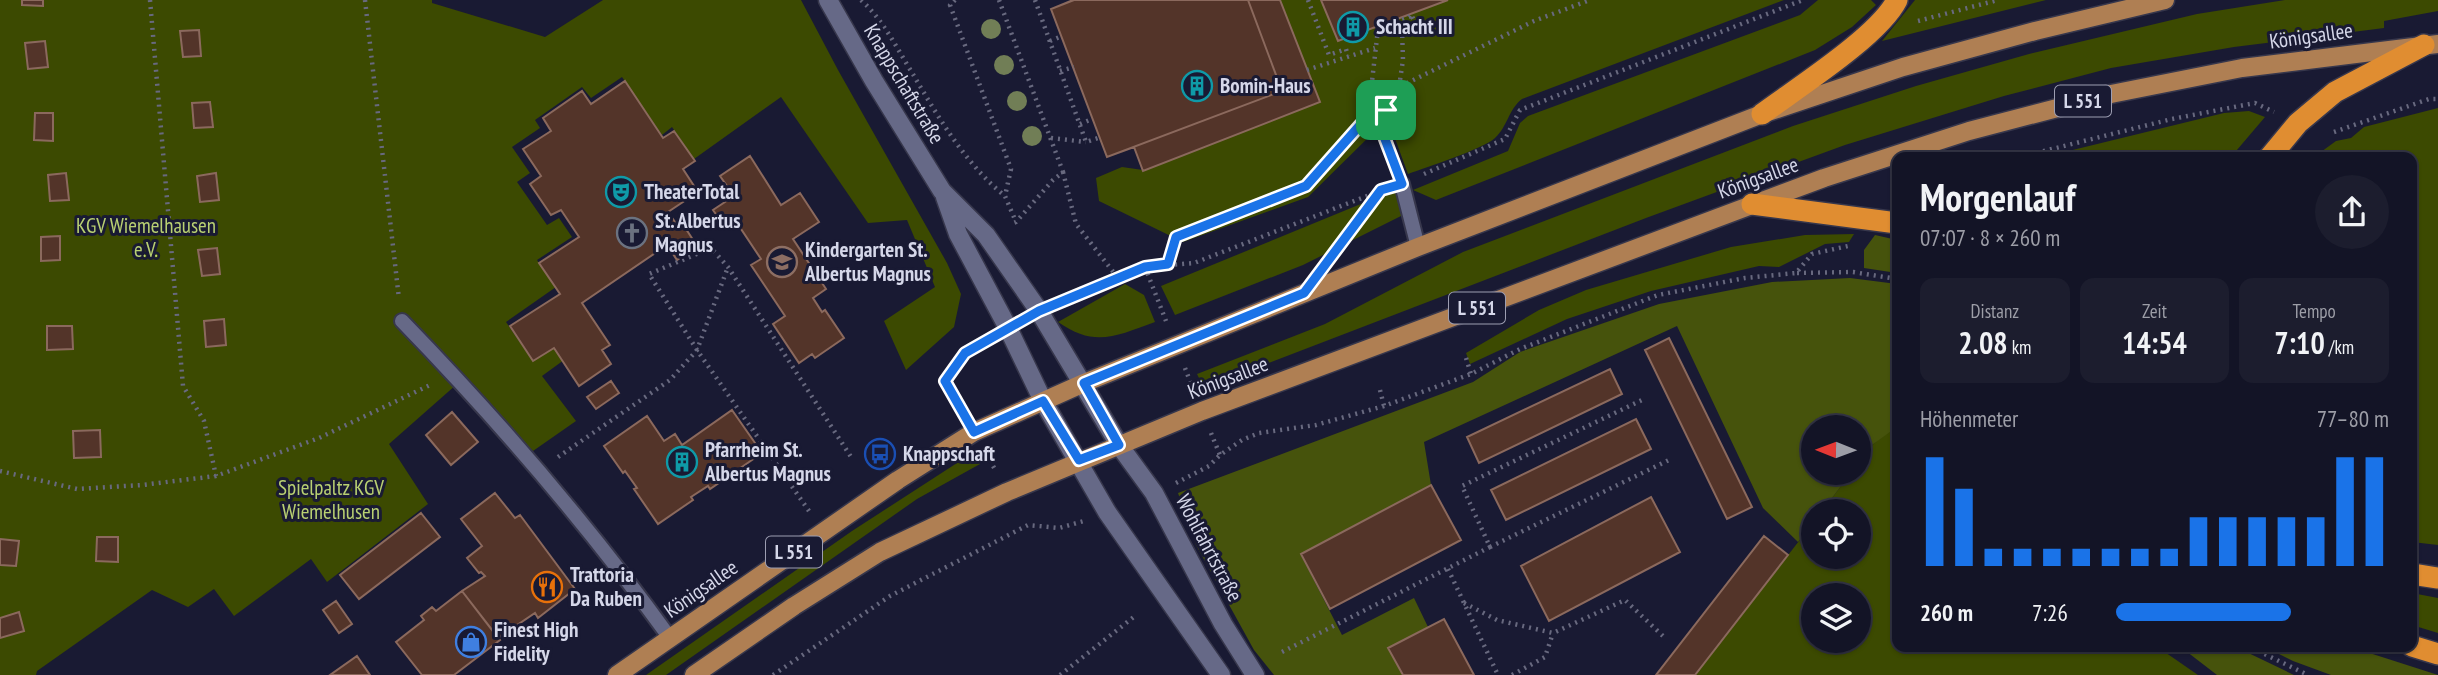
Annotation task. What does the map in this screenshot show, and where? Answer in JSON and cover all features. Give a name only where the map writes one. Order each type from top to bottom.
[{"type":"highway","points":[[1762,114],[1866,36],[1895,4]]},
{"type":"highway","points":[[2274,152],[2298,122],[2335,92],[2431,45]]},
{"type":"highway","points":[[1752,204],[1838,217],[1887,221]]},
{"type":"highway","points":[[2417,575],[2438,578]]},
{"type":"highway","points":[[2417,648],[2438,654]]},
{"type":"main road","name":"Königsallee","points":[[617,675],[898,480],[974,432],[1084,383],[1418,247],[1762,114],[1903,67],[2035,31],[2165,0]]},
{"type":"main road","name":"Königsallee","points":[[1904,152],[1969,131],[2111,94],[2242,68],[2431,45]]},
{"type":"main road","name":"Königsallee","points":[[695,675],[794,606],[880,552],[996,496],[1079,460],[1752,204],[1892,156]]},
{"type":"street","name":"Knappschaftstraße","points":[[828,0],[874,82],[942,191],[958,234],[1043,401]]},
{"type":"street","name":"Knappschaftstraße","points":[[942,191],[986,234],[1084,383]]},
{"type":"street","points":[[1084,383],[1119,445]]},
{"type":"street","points":[[1043,401],[1107,512],[1221,675]]},
{"type":"street","name":"Wohlfahrtstraße","points":[[1119,445],[1154,493],[1223,624],[1255,675]]},
{"type":"lane","points":[[1402,184],[1418,247]]},
{"type":"lane","name":"Königsallee","points":[[402,321],[453,373],[538,471],[628,579],[670,638]]},
{"type":"path","points":[[149,0],[183,386],[204,421],[216,476]]},
{"type":"path","points":[[365,0],[402,321]]},
{"type":"path","points":[[861,0],[878,15],[924,92],[984,179],[1005,196],[1016,222]]},
{"type":"path","points":[[955,0],[950,5],[1011,169],[1005,196]]},
{"type":"path","points":[[999,0],[1063,172],[1076,224],[1118,278]]},
{"type":"path","points":[[1034,0],[1086,142]]},
{"type":"path","points":[[1308,0],[1329,55],[1346,49],[1348,56]]},
{"type":"path","points":[[1402,184],[1380,126],[1389,99],[1399,87],[1534,21],[1590,0]]},
{"type":"path","points":[[1039,311],[1145,267],[1194,263],[1402,184],[1505,139],[1520,110],[1803,0]]},
{"type":"path","points":[[1895,4],[1916,22],[1998,0]]},
{"type":"path","points":[[1386,110],[1371,90],[1378,29],[1411,14],[1415,23],[1402,29],[1403,60],[1399,87]]},
{"type":"path","points":[[1050,41],[1062,36]]},
{"type":"path","points":[[1307,70],[1374,48]]},
{"type":"path","points":[[1060,71],[1074,67]]},
{"type":"path","points":[[2040,152],[2172,119],[2255,103],[2332,133],[2430,99],[2438,99]]},
{"type":"path","points":[[1168,264],[1176,237],[1306,186],[1369,115],[1386,110]]},
{"type":"path","points":[[1080,124],[1092,119]]},
{"type":"path","points":[[1051,138],[1086,142],[1098,138]]},
{"type":"path","points":[[986,234],[1016,222],[1063,172]]},
{"type":"path","points":[[1334,252],[1381,190]]},
{"type":"path","points":[[1796,273],[1812,254],[1861,243],[1887,221]]},
{"type":"path","points":[[823,532],[697,351],[649,274],[711,248],[728,267],[853,460]]},
{"type":"path","points":[[538,471],[670,380],[697,351],[728,267]]},
{"type":"path","points":[[1154,493],[1194,475],[1242,440],[1259,433],[1316,425],[1384,405],[1471,374],[1520,349],[1658,295],[1745,278],[1796,273],[1853,272],[1892,278]]},
{"type":"path","points":[[974,432],[945,381],[965,353],[1008,328]]},
{"type":"path","points":[[1466,358],[1471,374]]},
{"type":"path","points":[[0,471],[76,489],[142,485],[216,476],[319,438],[453,373]]},
{"type":"path","points":[[1380,390],[1384,405]]},
{"type":"path","points":[[1490,547],[1462,486],[1642,400]]},
{"type":"path","points":[[1282,652],[1671,459]]},
{"type":"path","points":[[773,675],[890,596],[1028,525],[1070,527],[1107,512]]},
{"type":"path","points":[[1448,569],[1498,675]]},
{"type":"path","points":[[1464,603],[1497,620],[1553,633],[1625,600],[1664,637]]},
{"type":"path","points":[[1060,675],[1135,616]]},
{"type":"path","points":[[1512,675],[1545,657],[1553,633]]},
{"type":"path","points":[[2260,652],[2308,675]]},
{"type":"green space","points":[[0,0],[432,0],[432,3],[545,37],[603,0],[801,0],[947,263],[961,294],[954,327],[906,370],[884,321],[935,287],[907,220],[868,223],[781,97],[694,159],[672,127],[662,135],[622,77],[591,98],[582,87],[535,120],[540,128],[512,147],[530,173],[517,182],[547,225],[559,218],[572,237],[537,260],[556,287],[506,322],[530,357],[551,342],[564,360],[542,376],[576,421],[533,451],[465,377],[389,444],[428,504],[327,582],[311,559],[234,616],[214,589],[188,607],[152,590],[37,671],[36,675],[0,675]]},
{"type":"green space","points":[[1280,0],[1784,0],[1522,99],[1503,128],[1489,142],[1408,174],[1389,122],[1380,126],[1308,197],[1183,242],[1099,201],[1096,178],[1122,167],[1143,170],[1319,102]]},
{"type":"green space","points":[[1818,0],[1871,0],[1876,5],[1852,27],[1815,50],[1436,200],[1413,190],[1508,151],[1520,123],[1528,116],[1800,15]]},
{"type":"green space","points":[[1915,0],[2046,0],[1882,41]]},
{"type":"green space","points":[[2285,0],[2438,0],[2438,11],[2384,21],[2384,28],[2234,47],[2111,68],[2004,96],[1845,145],[1646,218],[1204,388],[1197,374],[1325,324],[1463,252],[1793,126],[1916,86],[2029,54],[2197,14]]},
{"type":"green space","points":[[2438,108],[2438,545],[2417,543],[2417,152],[2321,152],[2336,141],[2351,138],[2364,127]]},
{"type":"green space","points":[[2249,111],[2265,117],[2235,152],[2064,152],[2224,113]]},
{"type":"green space","points":[[1402,184],[1409,212],[1303,265],[1175,315],[1161,286],[1390,192]]},
{"type":"green space","points":[[1854,234],[1849,242],[1825,244],[1779,267],[1759,266],[1651,291],[1567,319],[1470,364],[1466,353],[1539,310],[1586,290],[1731,247],[1805,235]]},
{"type":"green space","points":[[1875,235],[1892,239],[1892,272],[1864,268],[1864,250]]},
{"type":"green space","points":[[1850,278],[1892,283],[1892,431],[1871,446],[1871,415],[1801,415],[1801,485],[1842,485],[1831,499],[1801,499],[1801,538],[1798,542],[1763,508],[1677,326],[1424,442],[1431,485],[1301,555],[1342,635],[1414,598],[1428,627],[1388,648],[1403,675],[1274,675],[1254,650],[1196,545],[1178,493],[1473,382],[1520,352],[1659,304],[1772,282]]},
{"type":"green space","points":[[1125,284],[1144,295],[1155,322],[1117,335],[1095,337],[1083,335],[1058,322]]},
{"type":"green space","points":[[1892,430],[1892,652],[2165,652],[2198,675],[1695,675],[1801,538],[1801,569],[1871,569],[1871,499],[1831,499],[1842,485],[1871,485],[1871,447]]},
{"type":"green space","points":[[974,452],[980,464],[917,499],[666,675],[646,675],[852,531]]},
{"type":"green space","points":[[2417,594],[2438,598],[2438,633],[2417,627]]},
{"type":"green space","points":[[2187,652],[2246,652],[2294,675],[2217,675]]},
{"type":"green space","points":[[2275,652],[2366,652],[2438,675],[2331,675]]},
{"type":"building","points":[[22,0],[43,0],[43,6],[22,5]]},
{"type":"building","name":"Bomin-Haus","points":[[1073,0],[1280,0],[1320,102],[1143,171],[1134,147],[1107,157],[1051,9]]},
{"type":"building","name":"Bomin-Haus","points":[[1074,0],[1248,0],[1282,91],[1107,157],[1051,9]]},
{"type":"building","name":"Schacht III","points":[[1321,0],[1448,0],[1338,41]]},
{"type":"building","points":[[199,30],[201,56],[183,57],[180,31]]},
{"type":"building","points":[[45,41],[48,67],[28,69],[25,43]]},
{"type":"building","name":"St. Albertus Magnus","points":[[625,81],[663,138],[674,131],[695,161],[683,169],[698,192],[668,212],[680,229],[684,226],[697,246],[677,260],[667,245],[582,303],[610,345],[602,350],[611,364],[579,386],[554,348],[533,361],[510,326],[560,294],[539,263],[579,237],[561,210],[551,215],[530,184],[541,176],[523,149],[551,131],[543,118],[582,91],[591,104]]},
{"type":"building","points":[[210,102],[213,127],[194,128],[192,103]]},
{"type":"building","points":[[35,113],[53,113],[53,141],[34,140]]},
{"type":"building","name":"Kindergarten St. Albertus Magnus","points":[[750,156],[781,205],[800,193],[819,222],[793,239],[826,289],[813,298],[822,312],[825,310],[844,338],[815,358],[812,354],[799,363],[773,324],[785,316],[751,265],[761,259],[735,220],[725,227],[713,210],[734,196],[720,176]]},
{"type":"building","points":[[66,173],[69,200],[50,201],[48,175]]},
{"type":"building","points":[[216,173],[219,200],[200,202],[197,176]]},
{"type":"building","points":[[60,236],[60,260],[41,261],[41,237]]},
{"type":"building","points":[[217,248],[220,274],[202,276],[198,250]]},
{"type":"building","points":[[224,319],[226,345],[206,347],[204,321]]},
{"type":"building","points":[[47,326],[72,326],[73,349],[47,350]]},
{"type":"building","points":[[1669,338],[1752,507],[1727,519],[1645,350]]},
{"type":"building","points":[[1610,369],[1622,394],[1479,463],[1467,437]]},
{"type":"building","points":[[611,381],[619,393],[596,409],[587,397]]},
{"type":"building","name":"Pfarrheim St. Albertus Magnus","points":[[732,410],[762,453],[710,489],[708,486],[691,497],[693,500],[658,524],[634,489],[637,488],[604,446],[647,416],[664,441],[675,434],[682,445]]},
{"type":"building","points":[[452,412],[478,442],[451,465],[426,435]]},
{"type":"building","points":[[1636,419],[1651,449],[1506,520],[1491,490]]},
{"type":"building","points":[[100,430],[101,457],[74,458],[73,431]]},
{"type":"building","points":[[1431,485],[1461,540],[1330,609],[1301,554]]},
{"type":"building","points":[[495,493],[515,518],[520,515],[575,589],[538,618],[535,613],[498,638],[462,591],[485,576],[479,573],[467,558],[482,546],[461,519]]},
{"type":"building","points":[[1651,497],[1680,552],[1549,621],[1521,566]]},
{"type":"building","points":[[421,513],[440,537],[359,599],[340,575]]},
{"type":"building","points":[[1764,536],[1788,555],[1695,675],[1656,675]]},
{"type":"building","points":[[97,537],[118,537],[118,562],[96,561]]},
{"type":"building","points":[[0,539],[19,541],[16,566],[0,565]]},
{"type":"building","points":[[462,591],[500,640],[454,675],[422,675],[396,642],[424,620],[421,616],[432,607],[436,611]]},
{"type":"building","points":[[336,601],[352,624],[339,633],[323,610]]},
{"type":"building","points":[[19,612],[24,631],[0,638],[0,618]]},
{"type":"building","points":[[1444,619],[1474,675],[1403,675],[1388,648]]},
{"type":"building","points":[[357,656],[370,675],[330,675]]},
{"type":"place","name":"Schacht III","points":[[1353,27]]},
{"type":"place","name":"Bomin-Haus","points":[[1197,86]]},
{"type":"place","name":"TheaterTotal","points":[[621,192]]},
{"type":"place","name":"St. Albertus Magnus","points":[[632,233]]},
{"type":"place","name":"Kindergarten St. Albertus Magnus","points":[[782,262]]},
{"type":"place","name":"Knappschaft","points":[[880,454]]},
{"type":"place","name":"Pfarrheim St. Albertus Magnus","points":[[682,462]]},
{"type":"place","name":"Trattoria Da Ruben","points":[[547,587]]},
{"type":"place","name":"Finest High Fidelity","points":[[471,642]]},
{"type":"route","points":[[1386,110],[1380,126],[1402,184],[1381,190],[1304,293],[1084,383],[1119,445],[1079,460],[1043,401],[974,432],[945,381],[965,353],[1039,311],[1145,267],[1168,264],[1176,237],[1306,186],[1369,115],[1386,110]]},
{"type":"park label","name":"KGV Wiemelhausen e.V.","points":[[146,238]]},
{"type":"park label","name":"Spielpaltz KGV Wiemelhusen","points":[[331,500]]}]
